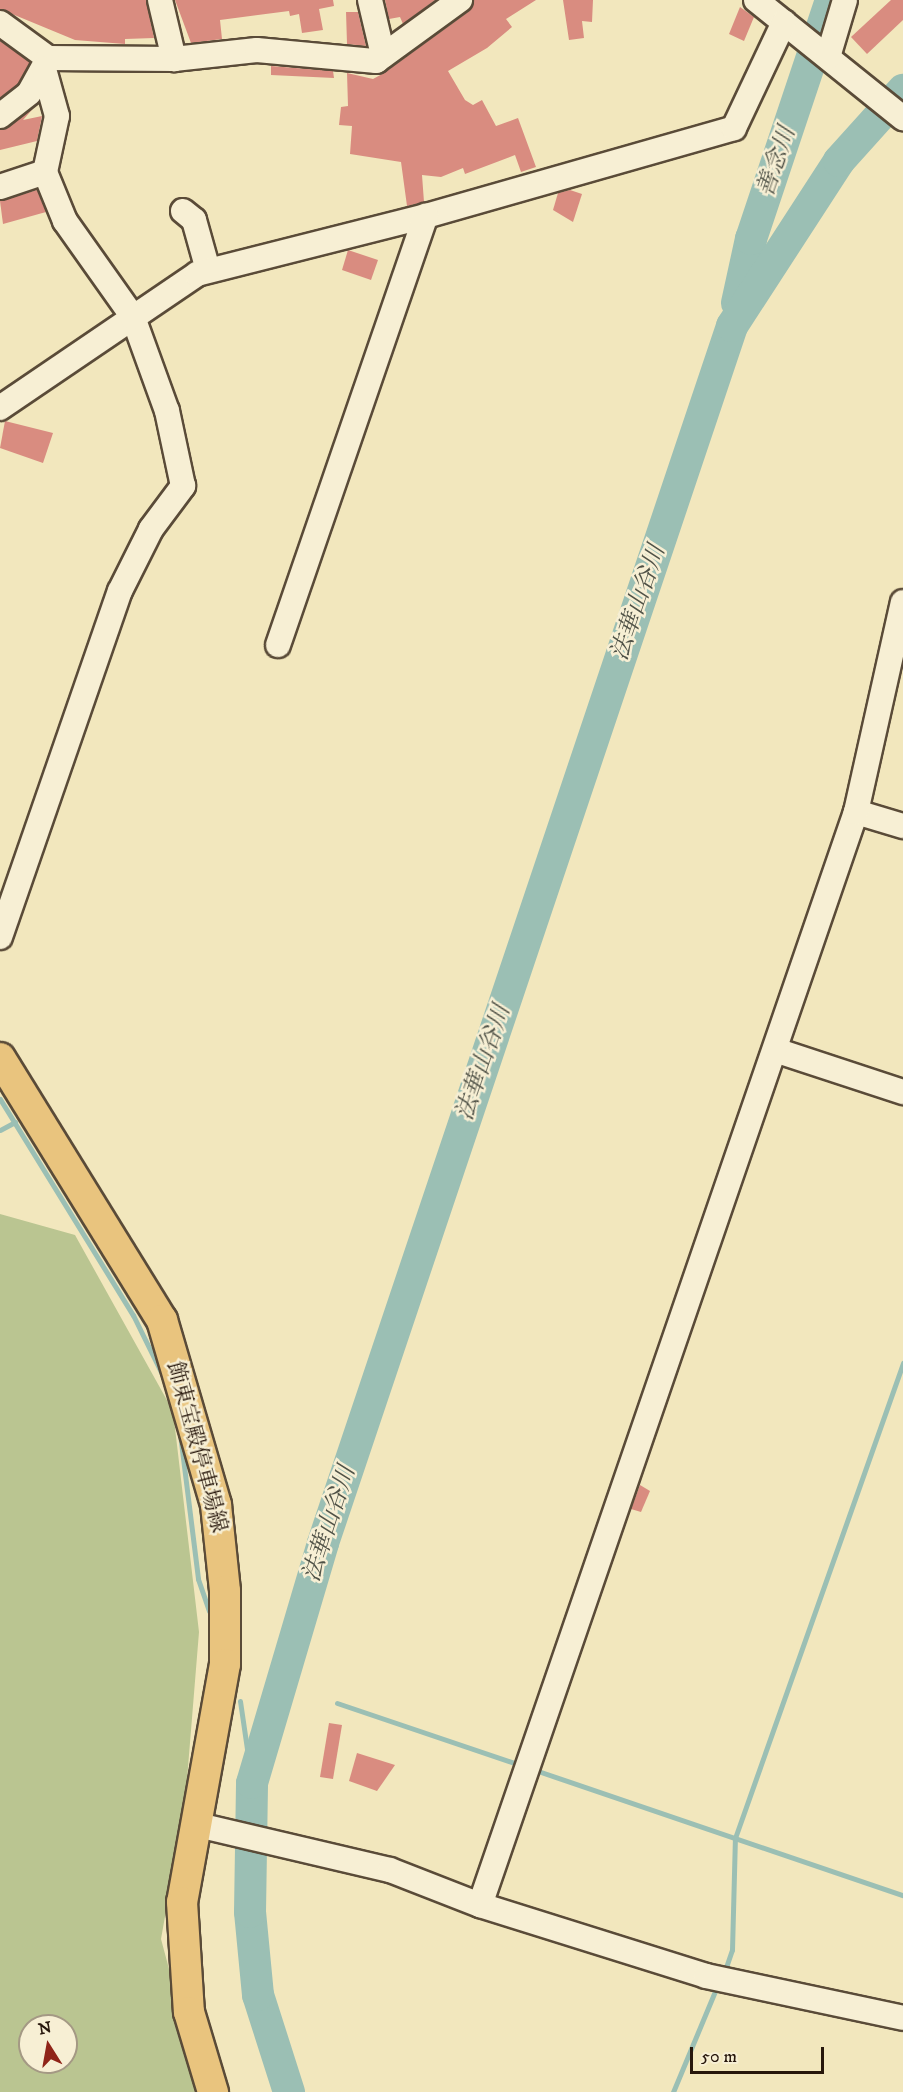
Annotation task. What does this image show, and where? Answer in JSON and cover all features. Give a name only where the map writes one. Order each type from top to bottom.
[{"type":"main road","name":"飾東宝殿停車場線","points":[[0,1058],[162,1320],[216,1505],[225,1591],[225,1664],[198,1825],[182,1902],[182,1959],[191,2022],[213,2092]]},
{"type":"street","points":[[160,0],[174,59]]},
{"type":"street","points":[[370,0],[383,55]]},
{"type":"street","points":[[46,63],[174,59],[257,50],[376,61],[460,0]]},
{"type":"street","points":[[756,0],[903,118]]},
{"type":"street","points":[[826,55],[845,0]]},
{"type":"street","points":[[0,23],[46,63],[57,116],[45,172],[65,221],[133,317],[167,411],[183,486],[151,529],[120,591],[0,937]]},
{"type":"street","points":[[0,408],[133,317],[208,270],[426,216],[734,128],[790,27]]},
{"type":"street","points":[[0,116],[29,93],[46,63]]},
{"type":"street","points":[[0,187],[45,172]]},
{"type":"street","points":[[183,211],[194,220],[208,270]]},
{"type":"street","points":[[278,645],[426,216]]},
{"type":"street","points":[[480,1905],[856,813],[897,664],[903,602]]},
{"type":"street","points":[[856,813],[903,826]]},
{"type":"street","points":[[775,1050],[903,1092]]},
{"type":"street","points":[[198,1825],[390,1870],[480,1905],[706,1976],[903,2018]]},
{"type":"green space","points":[[0,1214],[75,1235],[173,1411],[199,1632],[185,1804],[161,1939],[202,2092],[0,2092]]},
{"type":"building","points":[[0,0],[146,0],[154,38],[125,39],[125,44],[75,40],[0,9]]},
{"type":"building","points":[[175,0],[333,0],[334,6],[319,9],[323,30],[302,33],[299,14],[290,16],[289,11],[220,20],[222,39],[191,43]]},
{"type":"building","points":[[385,0],[435,0],[403,24],[400,17],[389,19]]},
{"type":"building","points":[[474,0],[536,0],[506,19],[512,27],[487,48],[448,71],[465,100],[473,105],[482,100],[496,126],[518,118],[536,167],[521,172],[515,155],[465,174],[463,168],[441,177],[422,175],[424,202],[407,206],[401,162],[350,154],[352,126],[339,125],[341,107],[348,106],[347,73],[373,79],[384,73],[468,12]]},
{"type":"building","points":[[563,0],[593,0],[592,22],[582,21],[584,38],[569,40]]},
{"type":"building","points":[[891,0],[903,0],[903,20],[867,54],[851,37]]},
{"type":"building","points":[[740,7],[754,17],[744,41],[729,34]]},
{"type":"building","points":[[346,12],[358,12],[366,46],[347,44]]},
{"type":"building","points":[[0,41],[30,62],[18,84],[0,98]]},
{"type":"building","points":[[271,66],[333,71],[334,78],[271,75]]},
{"type":"building","points":[[37,104],[23,120],[42,116],[37,141],[0,150],[0,130]]},
{"type":"building","points":[[37,190],[46,212],[3,224],[0,201]]},
{"type":"building","points":[[570,190],[582,194],[573,222],[553,210],[558,193]]},
{"type":"building","points":[[348,250],[378,260],[371,280],[342,270]]},
{"type":"building","points":[[5,421],[53,433],[43,463],[0,448]]},
{"type":"building","points":[[640,1485],[650,1491],[641,1512],[631,1509]]},
{"type":"building","points":[[329,1723],[342,1725],[333,1779],[320,1777]]},
{"type":"building","points":[[357,1753],[395,1765],[377,1791],[349,1781]]},
{"type":"waterway","name":"善念川","points":[[737,303],[751,239],[831,0]]},
{"type":"waterway","name":"法華山谷川","points":[[289,2092],[258,1995],[250,1912],[252,1783],[323,1543],[732,326],[839,161],[903,90]]},
{"type":"waterway","points":[[0,1099],[133,1315],[166,1382]]},
{"type":"waterway","points":[[0,1130],[15,1122]]},
{"type":"waterway","points":[[724,1973],[732,1950],[735,1838],[903,1363]]},
{"type":"waterway","points":[[180,1434],[198,1579],[209,1611]]},
{"type":"waterway","points":[[240,1701],[252,1783]]},
{"type":"waterway","points":[[337,1703],[520,1765]]},
{"type":"waterway","points":[[532,1769],[903,1895]]},
{"type":"waterway","points":[[673,2092],[718,1984]]}]
